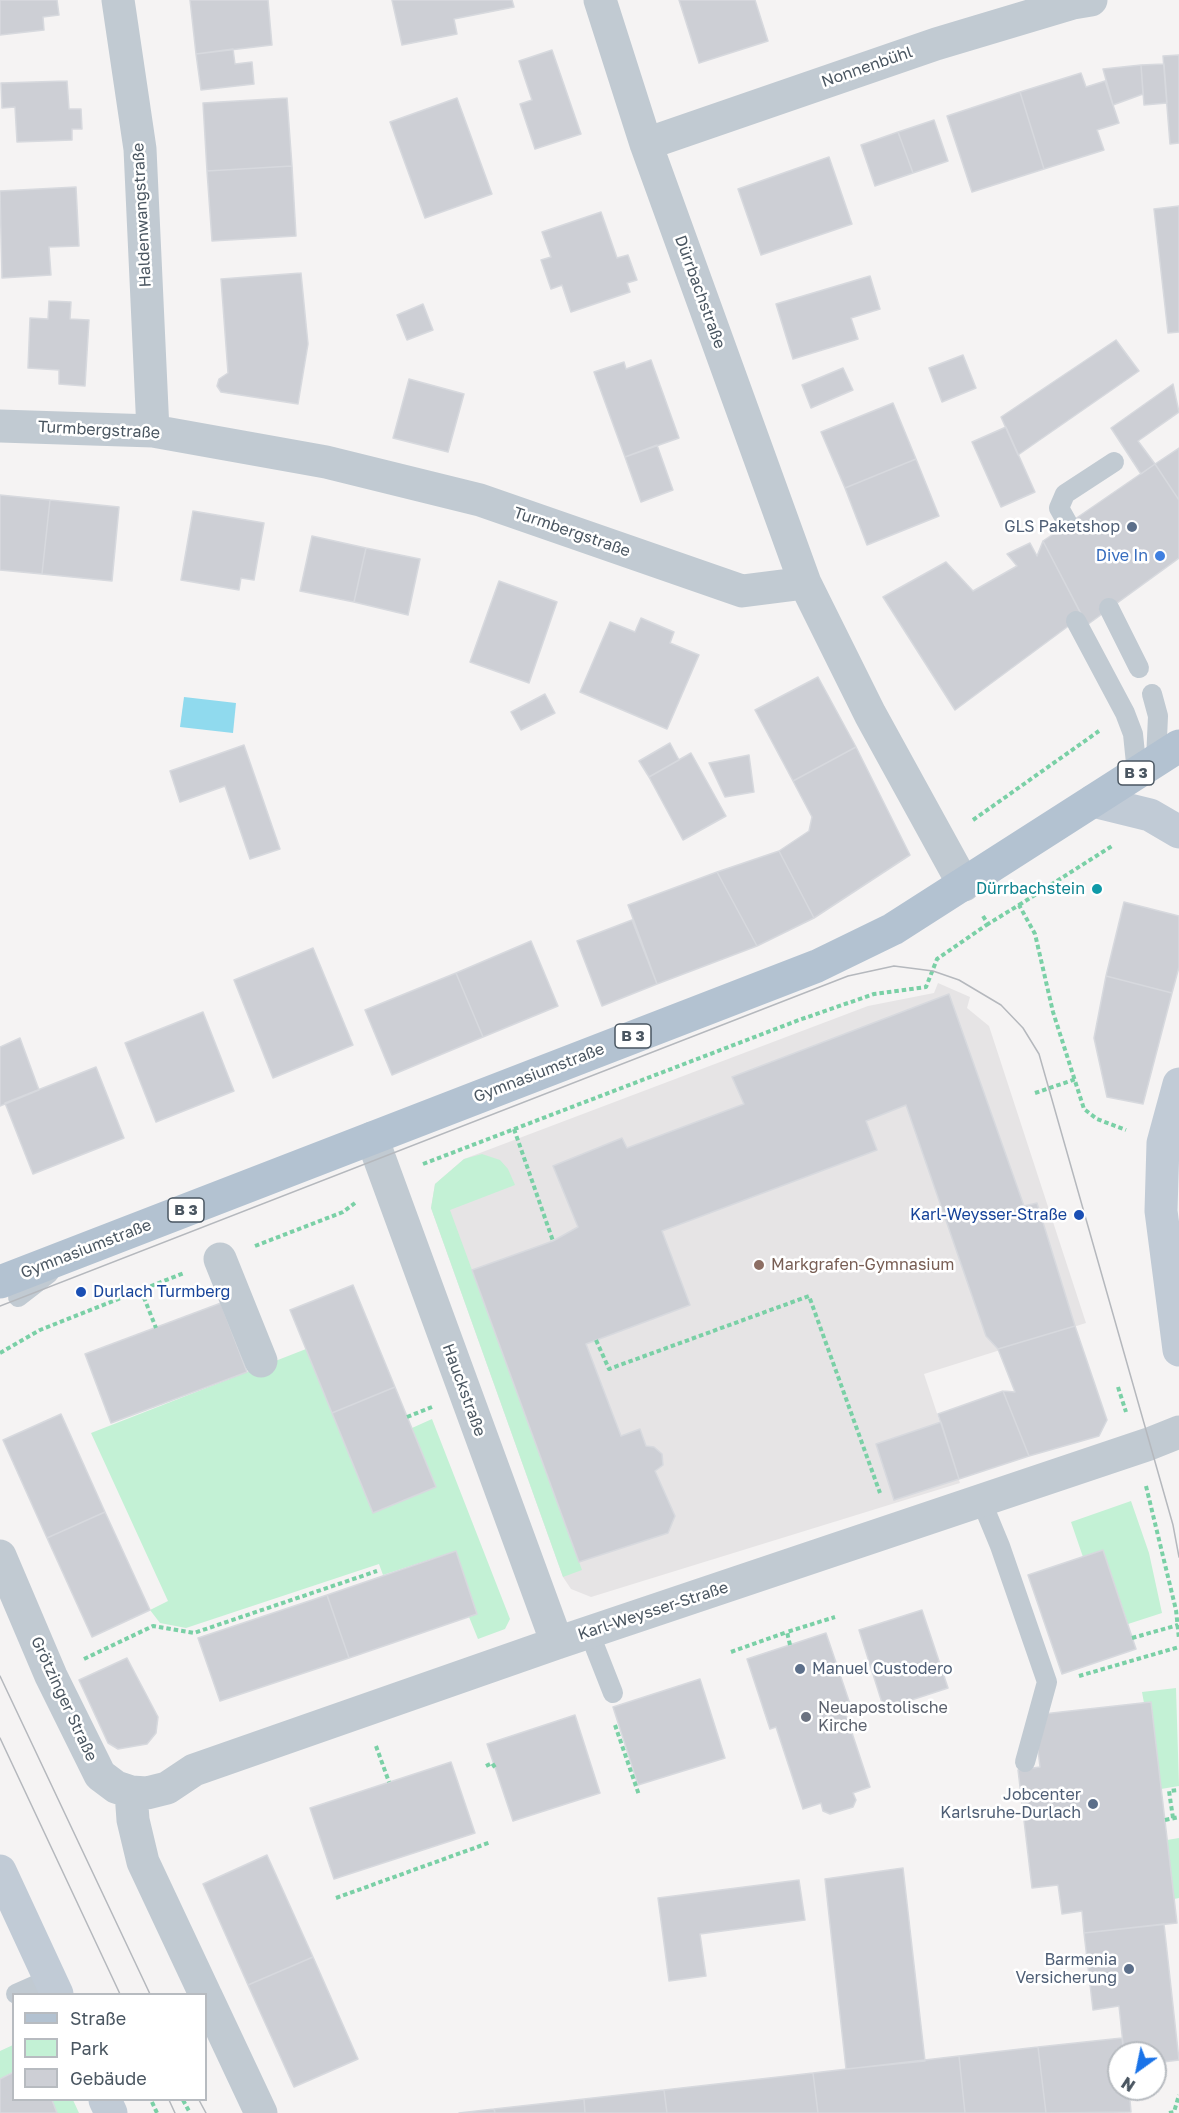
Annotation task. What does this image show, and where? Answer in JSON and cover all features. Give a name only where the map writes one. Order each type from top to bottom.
[{"type":"main road","name":"Gymnasiumstraße","points":[[9,1290],[72,1255],[817,966],[893,930],[1157,760]]},
{"type":"main road","points":[[1093,801],[1150,815],[1179,832]]},
{"type":"main road","points":[[1179,1084],[1163,1143],[1161,1210],[1179,1350]]},
{"type":"main road","points":[[0,1871],[53,1987]]},
{"type":"street","name":"Haldenwangstraße","points":[[118,0],[140,149],[153,431]]},
{"type":"street","name":"Dürrbachstraße","points":[[600,0],[646,144],[805,583]]},
{"type":"street","name":"Nonnenbühl","points":[[646,144],[936,44],[1072,3],[1091,0]]},
{"type":"street","name":"Turmbergstraße","points":[[0,426],[153,431],[326,462],[480,500],[742,591],[805,583]]},
{"type":"street","points":[[805,583],[870,714],[964,885]]},
{"type":"street","name":"Hauckstraße","points":[[372,1138],[557,1643]]},
{"type":"street","points":[[220,1259],[261,1361]]},
{"type":"street","name":"Karl-Weysser-Straße","points":[[131,1792],[147,1793],[166,1788],[194,1770],[589,1632],[1136,1449],[1179,1432]]},
{"type":"street","name":"Grötzinger Straße","points":[[0,1556],[51,1676],[100,1775],[116,1787],[131,1792]]},
{"type":"street","points":[[131,1792],[133,1820],[142,1862],[204,1993]]},
{"type":"street","points":[[207,1999],[261,2113]]},
{"type":"lane","points":[[1068,524],[1059,508],[1065,494],[1114,462]]},
{"type":"lane","points":[[1109,608],[1139,668]]},
{"type":"lane","points":[[1076,621],[1125,713],[1133,734],[1157,760]]},
{"type":"lane","points":[[1152,694],[1158,716],[1157,760]]},
{"type":"lane","points":[[981,1500],[1000,1546],[1047,1682],[1024,1762]]},
{"type":"lane","points":[[589,1632],[612,1693]]},
{"type":"lane","points":[[24,1993],[53,1987]]},
{"type":"path","points":[[940,843],[1125,713]]},
{"type":"path","points":[[0,1353],[40,1330],[344,1212],[386,1178],[810,1016],[874,994],[926,987],[938,958],[1116,843]]},
{"type":"path","points":[[964,885],[988,924]]},
{"type":"path","points":[[1019,906],[1035,934],[1053,1012],[1084,1109],[1097,1119],[1163,1143]]},
{"type":"path","points":[[1035,1093],[1076,1079]]},
{"type":"path","points":[[514,1129],[553,1241]]},
{"type":"path","points":[[141,1290],[156,1328]]},
{"type":"path","points":[[596,1340],[609,1370],[809,1296],[894,1530]]},
{"type":"path","points":[[1118,1387],[1136,1449],[1178,1625],[1179,1639]]},
{"type":"path","points":[[51,1676],[153,1626],[194,1634],[377,1571]]},
{"type":"path","points":[[731,1652],[835,1617]]},
{"type":"path","points":[[1132,1638],[1178,1625]]},
{"type":"path","points":[[787,1632],[790,1645]]},
{"type":"path","points":[[1071,1679],[1179,1647]]},
{"type":"path","points":[[1098,1662],[1100,1669]]},
{"type":"path","points":[[612,1693],[608,1706],[639,1795]]},
{"type":"path","points":[[486,1766],[492,1764],[496,1769]]},
{"type":"path","points":[[1173,1818],[1169,1791],[1179,1790]]},
{"type":"path","points":[[1165,1820],[1179,1818]]},
{"type":"path","points":[[336,1898],[491,1842]]},
{"type":"path","points":[[1174,2112],[1179,2096]]},
{"type":"path","points":[[152,2102],[157,2113]]},
{"type":"shaded area","name":"Markgrafen-Gymnasium","points":[[938,983],[970,997],[967,1008],[989,1026],[1086,1323],[924,1374],[960,1483],[591,1597],[571,1589],[563,1577],[431,1208],[435,1184],[464,1159],[868,1006],[934,993]]},
{"type":"green space","points":[[482,1154],[500,1160],[508,1169],[515,1185],[450,1210],[582,1570],[563,1577],[431,1208],[435,1184],[464,1159]]},
{"type":"green space","points":[[306,1349],[412,1428],[432,1419],[510,1619],[505,1629],[478,1639],[469,1617],[477,1614],[456,1551],[383,1575],[379,1564],[186,1628],[160,1623],[150,1610],[168,1601],[91,1433]]},
{"type":"green space","points":[[1131,1501],[1149,1553],[1162,1613],[1128,1624],[1103,1550],[1083,1557],[1071,1522]]},
{"type":"green space","points":[[1176,1688],[1179,1786],[1161,1789],[1151,1702],[1144,1703],[1142,1692]]},
{"type":"green space","points":[[1179,1838],[1179,1898],[1174,1899],[1167,1840]]},
{"type":"green space","points":[[12,2045],[12,2073],[0,2079],[0,2051]]},
{"type":"green space","points":[[52,2101],[73,2101],[79,2113],[57,2113]]},
{"type":"water","points":[[184,697],[236,703],[233,733],[180,727]]},
{"type":"building","points":[[0,0],[57,0],[59,15],[43,17],[44,30],[0,35]]},
{"type":"building","points":[[190,0],[268,0],[272,45],[196,54]]},
{"type":"building","points":[[392,0],[512,0],[514,7],[454,19],[457,34],[402,45]]},
{"type":"building","points":[[679,0],[755,0],[768,41],[699,63]]},
{"type":"building","points":[[233,49],[235,64],[252,62],[254,84],[201,90],[196,54]]},
{"type":"building","points":[[552,50],[581,134],[535,149],[520,104],[532,100],[519,61]]},
{"type":"building","points":[[1179,55],[1179,143],[1170,144],[1163,56]]},
{"type":"building","points":[[1164,64],[1167,103],[1144,105],[1141,65]]},
{"type":"building","points":[[1141,65],[1143,94],[1113,105],[1103,69]]},
{"type":"building","points":[[1081,73],[1086,87],[1105,81],[1119,123],[1097,130],[1104,150],[1044,169],[1020,92]]},
{"type":"building","points":[[67,81],[69,109],[81,109],[82,129],[72,129],[72,140],[17,142],[15,107],[2,108],[1,83]]},
{"type":"building","points":[[1020,92],[1044,169],[972,192],[947,116]]},
{"type":"building","points":[[287,98],[292,166],[207,171],[203,103]]},
{"type":"building","points":[[457,98],[492,194],[425,218],[390,122]]},
{"type":"building","points":[[934,120],[948,161],[913,173],[898,132]]},
{"type":"building","points":[[898,132],[913,173],[875,186],[861,145]]},
{"type":"building","points":[[829,157],[852,224],[761,255],[738,189]]},
{"type":"building","points":[[292,166],[296,236],[212,241],[207,171]]},
{"type":"building","points":[[76,187],[79,246],[49,247],[51,275],[2,278],[0,191]]},
{"type":"building","points":[[1179,206],[1179,332],[1168,333],[1154,209]]},
{"type":"building","points":[[601,212],[617,258],[628,255],[637,280],[627,283],[630,292],[571,312],[562,285],[551,289],[541,260],[551,257],[542,232]]},
{"type":"building","points":[[301,273],[308,344],[298,404],[221,392],[217,386],[219,379],[228,373],[221,279]]},
{"type":"building","points":[[870,276],[880,309],[851,318],[858,339],[793,359],[776,304]]},
{"type":"building","points":[[49,301],[71,302],[70,319],[89,320],[85,386],[59,384],[59,370],[28,368],[30,318],[48,319]]},
{"type":"building","points":[[423,304],[433,330],[407,340],[397,315]]},
{"type":"building","points":[[1116,340],[1139,371],[1018,455],[1001,417]]},
{"type":"building","points":[[963,355],[976,388],[942,402],[929,368]]},
{"type":"building","points":[[651,360],[679,438],[625,457],[594,372],[624,362],[626,369]]},
{"type":"building","points":[[843,368],[853,390],[811,408],[802,385]]},
{"type":"building","points":[[409,379],[464,394],[448,452],[393,438]]},
{"type":"building","points":[[1173,384],[1179,412],[1138,441],[1155,464],[1141,474],[1111,428]]},
{"type":"building","points":[[893,403],[916,459],[845,488],[821,432]]},
{"type":"building","points":[[1006,427],[1035,492],[1001,507],[972,442]]},
{"type":"building","points":[[657,445],[673,490],[641,502],[625,457]]},
{"type":"building","points":[[1179,448],[1179,500],[1155,464]]},
{"type":"building","points":[[916,459],[939,516],[867,545],[845,488]]},
{"type":"building","points":[[1155,464],[1179,500],[1179,558],[1087,625],[1043,541]]},
{"type":"building","points":[[0,495],[50,500],[42,574],[0,570]]},
{"type":"building","points":[[50,500],[119,507],[112,581],[42,574]]},
{"type":"building","points":[[193,511],[264,523],[254,580],[241,578],[239,590],[181,580]]},
{"type":"building","points":[[312,536],[366,548],[354,602],[300,591]]},
{"type":"building","points":[[1043,541],[1082,616],[955,710],[883,597],[946,562],[973,591],[1017,566],[1007,554],[1030,543],[1037,556]]},
{"type":"building","points":[[366,548],[420,559],[408,615],[354,602]]},
{"type":"building","points":[[499,581],[557,602],[529,683],[470,662]]},
{"type":"building","points":[[641,618],[674,632],[670,643],[699,655],[667,729],[580,692],[610,622],[635,632]]},
{"type":"building","points":[[818,677],[856,747],[793,781],[755,710]]},
{"type":"building","points":[[545,694],[555,713],[521,730],[511,712]]},
{"type":"building","points":[[670,743],[679,760],[649,777],[639,761]]},
{"type":"building","points":[[244,745],[280,849],[250,859],[225,786],[180,802],[170,771]]},
{"type":"building","points":[[856,747],[910,855],[814,918],[779,851],[809,831],[812,817],[793,781]]},
{"type":"building","points":[[691,753],[726,816],[683,840],[649,777]]},
{"type":"building","points":[[749,755],[754,792],[725,797],[709,763]]},
{"type":"building","points":[[779,851],[814,918],[757,946],[717,872]]},
{"type":"building","points":[[717,872],[757,946],[657,984],[628,905]]},
{"type":"building","points":[[1124,902],[1179,916],[1179,967],[1172,993],[1106,976]]},
{"type":"building","points":[[632,920],[657,984],[602,1006],[577,941]]},
{"type":"building","points":[[531,941],[558,1006],[483,1037],[456,973]]},
{"type":"building","points":[[313,948],[353,1045],[273,1078],[234,980]]},
{"type":"building","points":[[456,973],[483,1037],[392,1075],[365,1010]]},
{"type":"building","points":[[1106,976],[1172,993],[1143,1104],[1107,1097],[1094,1038]]},
{"type":"building","points":[[949,994],[1024,1206],[1037,1203],[1075,1326],[998,1349],[986,1336],[906,1105],[866,1121],[877,1150],[662,1231],[690,1305],[586,1344],[621,1436],[640,1429],[646,1446],[654,1447],[662,1454],[663,1465],[655,1471],[675,1516],[668,1533],[579,1562],[472,1270],[553,1241],[578,1227],[553,1166],[622,1138],[627,1148],[744,1104],[732,1077]]},
{"type":"building","points":[[203,1012],[234,1091],[156,1122],[125,1043]]},
{"type":"building","points":[[20,1038],[39,1090],[0,1106],[0,1047]]},
{"type":"building","points":[[96,1067],[124,1138],[33,1174],[5,1103]]},
{"type":"building","points":[[353,1285],[395,1387],[332,1413],[290,1310]]},
{"type":"building","points":[[221,1303],[247,1372],[111,1423],[85,1354]]},
{"type":"building","points":[[1075,1326],[1107,1420],[1099,1436],[1029,1456],[1003,1391],[1015,1392],[998,1349]]},
{"type":"building","points":[[395,1387],[436,1487],[373,1513],[332,1413]]},
{"type":"building","points":[[1003,1391],[1029,1456],[959,1479],[938,1414]]},
{"type":"building","points":[[61,1414],[105,1512],[47,1538],[3,1440]]},
{"type":"building","points":[[941,1422],[959,1479],[894,1500],[876,1444]]},
{"type":"building","points":[[105,1512],[150,1610],[92,1637],[47,1538]]},
{"type":"building","points":[[1103,1550],[1136,1649],[1062,1674],[1028,1575]]},
{"type":"building","points":[[456,1551],[477,1614],[349,1658],[327,1595]]},
{"type":"building","points":[[327,1595],[349,1658],[220,1701],[198,1638]]},
{"type":"building","points":[[922,1610],[948,1688],[884,1709],[859,1630]]},
{"type":"building","name":"Neuapostolische Kirche","points":[[826,1633],[850,1704],[843,1706],[870,1787],[853,1793],[856,1800],[853,1807],[830,1814],[823,1811],[821,1803],[803,1809],[776,1727],[770,1729],[747,1659]]},
{"type":"building","points":[[127,1658],[158,1717],[156,1733],[147,1744],[118,1749],[108,1743],[79,1680]]},
{"type":"building","points":[[700,1679],[725,1758],[638,1785],[613,1707]]},
{"type":"building","name":"Jobcenter Karlsruhe-Durlach","points":[[1151,1702],[1177,1923],[1084,1933],[1082,1911],[1062,1914],[1058,1885],[1032,1888],[1018,1770],[1040,1767],[1034,1715]]},
{"type":"building","points":[[575,1715],[600,1793],[513,1821],[487,1744]]},
{"type":"building","points":[[451,1762],[475,1833],[334,1879],[310,1808]]},
{"type":"building","points":[[267,1855],[313,1957],[248,1985],[203,1884]]},
{"type":"building","points":[[903,1868],[925,2061],[846,2069],[825,1879]]},
{"type":"building","points":[[799,1880],[805,1920],[700,1934],[706,1976],[669,1981],[658,1898]]},
{"type":"building","name":"Barmenia Versicherung","points":[[1164,1924],[1179,2060],[1167,2062],[1167,2041],[1123,2041],[1119,2006],[1093,2010],[1084,1933]]},
{"type":"building","points":[[313,1957],[358,2059],[294,2087],[248,1985]]},
{"type":"building","points":[[1122,2038],[1122,2041],[1107,2041],[1107,2101],[1130,2101],[1131,2112],[1046,2113],[1038,2047]]},
{"type":"building","points":[[1038,2047],[1046,2113],[965,2113],[959,2056]]},
{"type":"building","points":[[959,2056],[965,2113],[818,2113],[813,2073]]},
{"type":"building","points":[[12,2073],[12,2101],[52,2101],[57,2113],[0,2113],[0,2079]]},
{"type":"building","points":[[813,2073],[818,2113],[667,2113],[664,2090]]},
{"type":"building","points":[[664,2090],[667,2113],[585,2113],[584,2099]]},
{"type":"building","points":[[584,2099],[585,2113],[495,2113],[494,2109]]},
{"type":"building","points":[[494,2109],[495,2113],[459,2113]]},
{"type":"tram line","points":[[0,1306],[848,976],[894,966],[933,971],[959,980],[1001,1005],[1023,1028],[1039,1054],[1173,1525],[1179,1557]]},
{"type":"tram line","points":[[0,1676],[150,1993]]},
{"type":"tram line","points":[[0,1738],[120,1993]]},
{"type":"tram line","points":[[169,2101],[175,2113]]},
{"type":"tram line","points":[[200,2101],[206,2113]]},
{"type":"place","name":"GLS Paketshop","points":[[1132,527]]},
{"type":"place","name":"Dive In","points":[[1160,556]]},
{"type":"place","name":"Dürrbachstein","points":[[1097,889]]},
{"type":"place","name":"Karl-Weysser-Straße","points":[[1079,1215]]},
{"type":"place","name":"Markgrafen-Gymnasium","points":[[759,1265]]},
{"type":"place","name":"Durlach Turmberg","points":[[81,1292]]},
{"type":"place","name":"Manuel Custodero","points":[[800,1669]]},
{"type":"place","name":"Neuapostolische Kirche","points":[[806,1717]]},
{"type":"place","name":"Jobcenter Karlsruhe-Durlach","points":[[1093,1804]]},
{"type":"place","name":"Barmenia Versicherung","points":[[1129,1969]]}]
